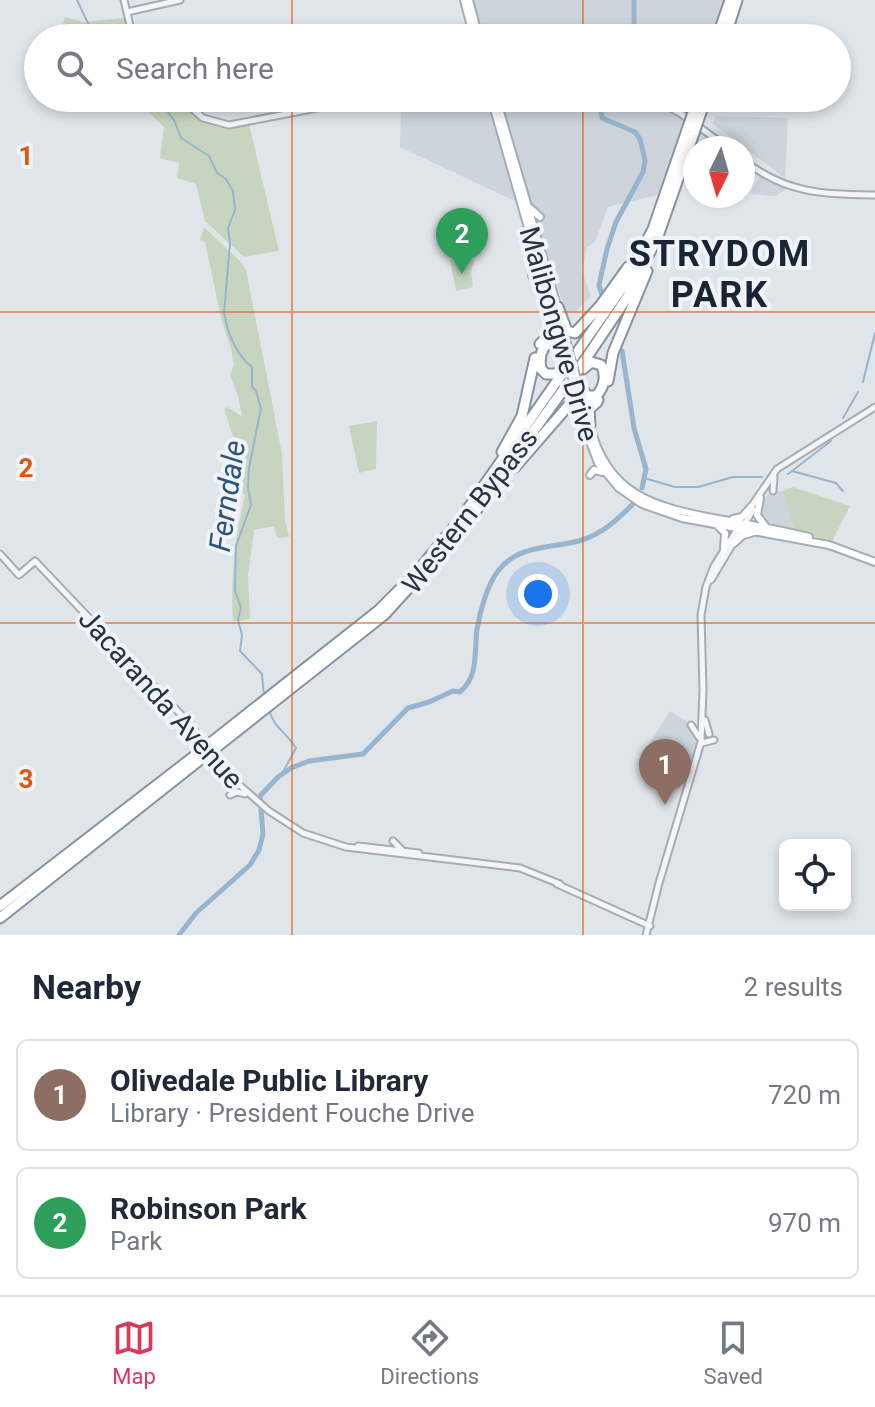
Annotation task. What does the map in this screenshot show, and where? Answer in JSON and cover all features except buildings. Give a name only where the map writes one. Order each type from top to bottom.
[{"type":"highway","points":[[722,24],[730,0]]},
{"type":"highway","points":[[729,24],[737,0]]},
{"type":"highway","name":"Western Bypass","points":[[0,918],[260,708],[400,600],[465,526],[607,328],[645,264],[681,177],[696,112]]},
{"type":"highway","name":"Western Bypass","points":[[277,695],[397,593],[430,557],[481,490],[622,288],[653,229],[691,130]]},
{"type":"highway","points":[[567,354],[557,342],[546,344],[540,357],[542,371],[551,376],[559,372],[611,298],[679,156]]},
{"type":"highway","points":[[590,425],[589,409],[607,387],[616,346],[681,177]]},
{"type":"highway","points":[[558,307],[568,333],[575,333],[600,306],[630,263]]},
{"type":"highway","points":[[481,490],[522,416],[538,348],[554,330],[554,318]]},
{"type":"highway","points":[[542,341],[562,336]]},
{"type":"highway","points":[[400,600],[454,548],[586,365],[595,362],[603,368],[603,384],[596,396],[586,395],[576,381]]},
{"type":"highway","points":[[510,473],[568,406],[581,407],[599,400]]},
{"type":"highway","name":"Western Bypass","points":[[0,906],[204,753]]},
{"type":"main road","points":[[466,0],[473,24]]},
{"type":"main road","name":"Malibongwe Drive","points":[[498,112],[558,307],[562,336],[595,456],[609,477],[630,497],[651,509],[714,524],[742,526]]},
{"type":"main road","name":"Malibongwe Drive","points":[[498,112],[554,318],[562,336]]},
{"type":"main road","points":[[527,205],[543,218],[536,221],[535,228]]},
{"type":"main road","points":[[532,276],[540,278],[546,287]]},
{"type":"main road","name":"Malibongwe Drive","points":[[581,407],[602,460],[623,485],[660,507],[832,543],[875,560]]},
{"type":"main road","points":[[590,475],[598,470],[609,477]]},
{"type":"main road","points":[[762,496],[758,518],[768,532]]},
{"type":"main road","points":[[698,515],[737,519],[751,507]]},
{"type":"main road","points":[[714,524],[725,533],[724,550]]},
{"type":"main road","points":[[734,543],[747,533],[768,532]]},
{"type":"street","points":[[124,0],[130,24]]},
{"type":"street","points":[[127,12],[180,0]]},
{"type":"street","points":[[197,112],[206,120],[235,125],[294,112]]},
{"type":"street","points":[[678,112],[712,136]]},
{"type":"street","points":[[755,167],[774,180],[813,193],[875,195]]},
{"type":"street","points":[[705,591],[773,473],[875,407]]},
{"type":"street","points":[[638,921],[648,921],[694,776],[703,719],[701,615],[711,573],[774,477],[792,459]]},
{"type":"street","points":[[762,496],[773,490],[774,477]]},
{"type":"street","name":"Jacaranda Avenue","points":[[0,554],[19,575],[35,561],[189,723],[232,779],[269,811],[296,828],[343,847],[518,865],[650,926]]},
{"type":"street","points":[[673,839],[701,742],[691,724],[698,724],[703,719]]},
{"type":"street","points":[[703,719],[709,734]]},
{"type":"street","points":[[701,742],[714,740]]},
{"type":"street","points":[[230,795],[239,792],[252,797]]},
{"type":"street","name":"Jacaranda Avenue","points":[[296,828],[339,842],[447,859]]},
{"type":"street","points":[[383,848],[393,841],[403,850]]},
{"type":"street","name":"Jacaranda Avenue","points":[[476,862],[525,872],[560,884]]},
{"type":"street","points":[[647,935],[661,878]]},
{"type":"street","points":[[650,926],[651,913]]},
{"type":"street","points":[[638,921],[647,935]]},
{"type":"shaded area","points":[[471,0],[723,0],[715,24],[479,24]]},
{"type":"shaded area","points":[[401,112],[686,112],[658,195],[608,207],[595,242],[587,247],[582,271],[591,296],[576,311],[566,312],[532,212],[400,147]]},
{"type":"shaded area","points":[[716,116],[788,118],[785,178],[755,156],[755,136],[729,136],[713,124]]},
{"type":"shaded area","points":[[760,176],[787,188],[776,196],[755,194],[755,185]]},
{"type":"shaded area","points":[[774,485],[777,491],[783,491],[794,530],[766,525],[760,519],[759,509]]},
{"type":"shaded area","points":[[670,711],[702,731],[693,770],[638,762]]},
{"type":"green space","points":[[65,17],[83,22],[124,18],[126,24],[63,24]]},
{"type":"green space","points":[[148,112],[192,112],[217,125],[249,124],[279,251],[244,257],[205,221],[196,184],[177,178],[179,163],[160,158],[164,127]]},
{"type":"green space","points":[[204,227],[246,270],[282,454],[285,519],[289,537],[277,538],[274,526],[254,530],[248,576],[250,619],[233,622],[233,574],[245,495],[240,491],[245,459],[234,454],[236,445],[224,409],[227,407],[242,416],[230,375],[234,365],[231,349],[205,242],[200,240]]},
{"type":"green space","points":[[471,258],[474,261],[471,271],[473,287],[456,291],[450,261]]},
{"type":"green space","points":[[377,421],[376,469],[359,473],[349,426]]},
{"type":"green space","points":[[793,487],[850,506],[832,541],[794,530],[783,491]]},
{"type":"waterway","name":"Ferndale","points":[[77,0],[88,24]]},
{"type":"waterway","points":[[634,0],[634,24]]},
{"type":"waterway","name":"Ferndale","points":[[168,112],[181,138],[209,156],[217,173],[226,179],[233,191],[235,210],[228,228],[230,244],[224,312],[233,342],[252,367],[252,387],[261,408],[249,468],[251,505],[236,546],[235,591],[241,608],[238,620],[242,635],[240,651],[262,674],[264,696]]},
{"type":"waterway","points":[[601,112],[602,118],[635,132],[645,160],[643,172],[616,222],[607,249],[599,285],[602,295]]},
{"type":"waterway","points":[[863,382],[875,333]]},
{"type":"waterway","points":[[622,351],[634,428],[646,469],[642,488]]},
{"type":"waterway","points":[[843,418],[858,392]]},
{"type":"waterway","points":[[788,474],[831,441]]},
{"type":"waterway","points":[[792,471],[836,483],[843,491]]},
{"type":"waterway","points":[[644,478],[675,487],[698,487],[733,477],[762,477]]},
{"type":"waterway","points":[[179,935],[196,913],[250,865],[259,850],[263,834],[260,796],[278,777],[309,761],[363,754],[408,708],[453,691],[460,692],[473,671],[477,629],[487,591],[506,562],[526,551],[571,543],[597,534],[632,505]]},
{"type":"waterway","name":"Ferndale","points":[[269,710],[296,748],[282,774]]},
{"type":"place","name":"Robinson Park","points":[[462,274]]},
{"type":"place","name":"Olivedale Public Library","points":[[665,805]]},
{"type":"district","name":"STRYDOM PARK","points":[[720,274]]}]
